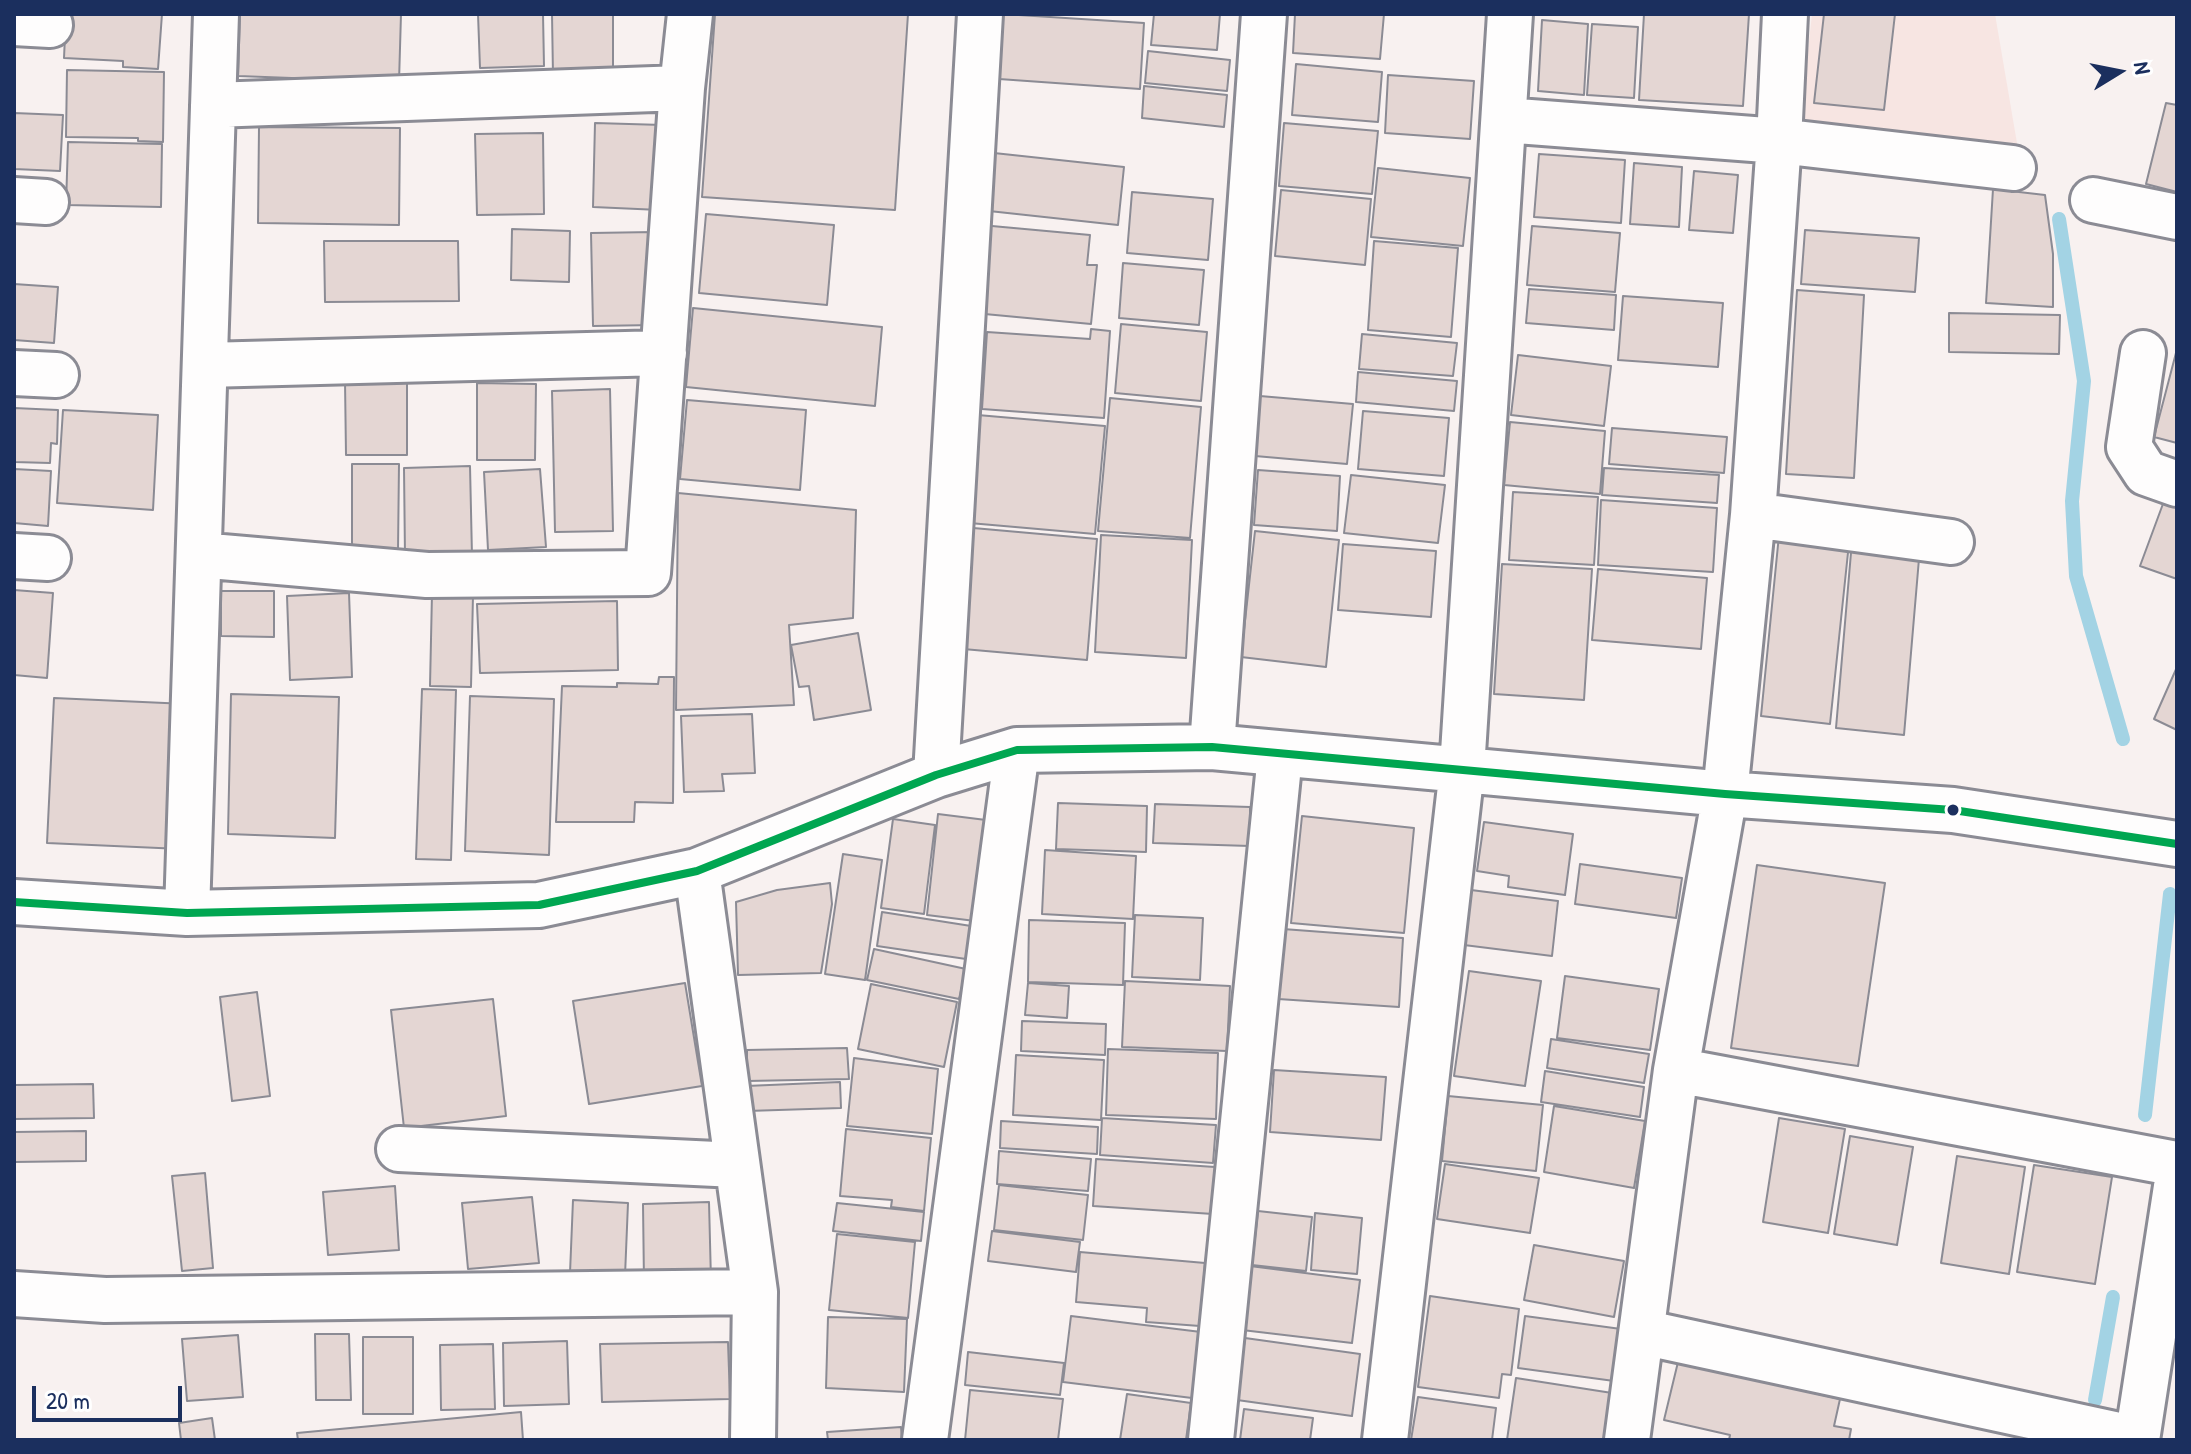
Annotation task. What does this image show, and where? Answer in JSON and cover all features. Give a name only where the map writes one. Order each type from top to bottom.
[{"type":"street","points":[[187,913],[216,14]]},
{"type":"street","points":[[199,555],[427,575],[648,573],[682,88],[690,14]]},
{"type":"street","points":[[936,775],[980,14]]},
{"type":"street","points":[[1212,747],[1264,14]]},
{"type":"street","points":[[1385,1440],[1462,769],[1510,14]]},
{"type":"street","points":[[1627,1440],[1676,1070],[1725,794],[1753,515],[1785,14]]},
{"type":"street","points":[[213,105],[682,88]]},
{"type":"street","points":[[1504,120],[1779,141],[2013,168]]},
{"type":"street","points":[[2093,200],[2177,217]]},
{"type":"street","points":[[205,365],[664,353]]},
{"type":"street","points":[[2143,353],[2129,447],[2146,473],[2177,484]]},
{"type":"street","points":[[1753,515],[1951,542]]},
{"type":"street","points":[[14,902],[187,913],[539,905],[697,871],[936,775],[1017,750],[1212,747],[1725,794],[1953,810],[2177,844]]},
{"type":"street","points":[[925,1440],[1017,750]]},
{"type":"street","points":[[1211,1440],[1280,755]]},
{"type":"street","points":[[697,871],[755,1292],[753,1440]]},
{"type":"street","points":[[1676,1070],[2177,1164]]},
{"type":"street","points":[[399,1149],[737,1165]]},
{"type":"street","points":[[1642,1332],[2148,1434],[2177,1180]]},
{"type":"street","points":[[14,1294],[105,1300],[755,1292]]},
{"type":"shaded area","points":[[1812,14],[1995,14],[2018,149],[1799,133]]},
{"type":"building","points":[[66,14],[162,14],[158,69],[123,67],[123,61],[64,58]]},
{"type":"building","points":[[240,14],[401,14],[399,82],[238,76]]},
{"type":"building","points":[[478,14],[543,14],[544,66],[480,68]]},
{"type":"building","points":[[552,14],[613,14],[613,76],[553,76]]},
{"type":"building","points":[[715,14],[908,14],[895,210],[702,197]]},
{"type":"building","points":[[1003,14],[1144,23],[1140,89],[999,79]]},
{"type":"building","points":[[1154,14],[1220,14],[1217,50],[1151,45]]},
{"type":"building","points":[[1295,14],[1384,14],[1380,59],[1293,53]]},
{"type":"building","points":[[1644,14],[1749,14],[1743,106],[1639,100]]},
{"type":"building","points":[[1824,14],[1895,14],[1884,110],[1814,103]]},
{"type":"building","points":[[1542,20],[1588,24],[1584,95],[1538,91]]},
{"type":"building","points":[[1592,24],[1638,27],[1634,98],[1587,95]]},
{"type":"building","points":[[1148,51],[1230,60],[1227,91],[1145,83]]},
{"type":"building","points":[[1296,64],[1382,72],[1378,122],[1292,115]]},
{"type":"building","points":[[67,70],[164,72],[163,142],[138,141],[138,138],[66,137]]},
{"type":"building","points":[[1388,75],[1474,81],[1470,139],[1385,133]]},
{"type":"building","points":[[1144,86],[1227,95],[1224,127],[1142,118]]},
{"type":"building","points":[[2166,103],[2177,105],[2177,192],[2146,184]]},
{"type":"building","points":[[14,113],[63,115],[60,171],[14,169]]},
{"type":"building","points":[[595,123],[663,125],[660,210],[593,207]]},
{"type":"building","points":[[1284,123],[1378,131],[1372,194],[1279,186]]},
{"type":"building","points":[[259,127],[400,128],[399,225],[258,223]]},
{"type":"building","points":[[543,133],[544,214],[477,215],[475,134]]},
{"type":"building","points":[[68,142],[162,144],[161,207],[66,205]]},
{"type":"building","points":[[994,153],[1124,167],[1118,225],[989,211]]},
{"type":"building","points":[[1539,154],[1625,160],[1621,223],[1534,217]]},
{"type":"building","points":[[1634,163],[1682,167],[1679,227],[1630,224]]},
{"type":"building","points":[[1378,168],[1470,178],[1463,246],[1371,237]]},
{"type":"building","points":[[1694,171],[1738,175],[1733,233],[1689,230]]},
{"type":"building","points":[[1993,189],[2045,195],[2053,254],[2053,307],[1986,303]]},
{"type":"building","points":[[1281,190],[1371,199],[1365,265],[1275,256]]},
{"type":"building","points":[[1132,192],[1213,199],[1208,260],[1127,253]]},
{"type":"building","points":[[706,214],[834,225],[827,305],[699,293]]},
{"type":"building","points":[[981,225],[1090,235],[1087,265],[1097,265],[1091,324],[974,313]]},
{"type":"building","points":[[1532,226],[1620,233],[1615,292],[1527,285]]},
{"type":"building","points":[[512,229],[570,231],[569,282],[511,280]]},
{"type":"building","points":[[1805,230],[1919,238],[1915,292],[1801,284]]},
{"type":"building","points":[[654,232],[656,325],[593,326],[591,233]]},
{"type":"building","points":[[324,241],[458,241],[459,301],[325,302]]},
{"type":"building","points":[[1374,241],[1458,248],[1451,337],[1368,330]]},
{"type":"building","points":[[1123,263],[1204,270],[1199,325],[1119,318]]},
{"type":"building","points":[[14,284],[58,287],[54,343],[14,340]]},
{"type":"building","points":[[1529,289],[1616,295],[1614,330],[1526,323]]},
{"type":"building","points":[[1797,290],[1864,295],[1854,478],[1786,474]]},
{"type":"building","points":[[1623,296],[1723,303],[1718,367],[1618,360]]},
{"type":"building","points":[[693,308],[882,327],[875,406],[686,387]]},
{"type":"building","points":[[1949,313],[2060,315],[2059,354],[1949,352]]},
{"type":"building","points":[[1121,324],[1207,332],[1201,401],[1115,393]]},
{"type":"building","points":[[1091,329],[1110,331],[1104,418],[982,409],[987,332],[1090,339]]},
{"type":"building","points":[[1362,334],[1457,343],[1453,376],[1359,369]]},
{"type":"building","points":[[2177,349],[2177,443],[2154,437]]},
{"type":"building","points":[[1518,355],[1611,366],[1604,426],[1511,415]]},
{"type":"building","points":[[1358,372],[1457,381],[1454,411],[1356,402]]},
{"type":"building","points":[[407,380],[407,455],[346,455],[345,381]]},
{"type":"building","points":[[477,383],[536,384],[535,460],[477,460]]},
{"type":"building","points":[[610,389],[613,531],[555,532],[552,391]]},
{"type":"building","points":[[1260,396],[1353,404],[1347,464],[1255,456]]},
{"type":"building","points":[[1110,398],[1201,407],[1190,538],[1098,531]]},
{"type":"building","points":[[687,400],[806,410],[800,490],[680,479]]},
{"type":"building","points":[[14,408],[58,410],[57,444],[51,443],[50,463],[14,462]]},
{"type":"building","points":[[63,410],[158,415],[153,510],[57,503]]},
{"type":"building","points":[[1363,411],[1449,418],[1444,476],[1358,469]]},
{"type":"building","points":[[966,414],[1105,426],[1095,534],[958,522]]},
{"type":"building","points":[[1510,422],[1605,431],[1600,494],[1504,485]]},
{"type":"building","points":[[1612,428],[1727,437],[1724,473],[1609,464]]},
{"type":"building","points":[[352,464],[399,464],[398,551],[352,551]]},
{"type":"building","points":[[470,466],[472,556],[405,557],[404,468]]},
{"type":"building","points":[[1604,468],[1719,475],[1717,503],[1602,495]]},
{"type":"building","points":[[14,469],[51,471],[48,526],[14,523]]},
{"type":"building","points":[[540,469],[546,547],[488,550],[484,472]]},
{"type":"building","points":[[1258,470],[1340,476],[1337,531],[1254,525]]},
{"type":"building","points":[[1351,475],[1445,485],[1438,543],[1344,533]]},
{"type":"building","points":[[1513,492],[1598,497],[1594,565],[1509,560]]},
{"type":"building","points":[[678,493],[856,510],[853,618],[789,625],[794,705],[676,710]]},
{"type":"building","points":[[2167,493],[2177,497],[2177,579],[2140,566]]},
{"type":"building","points":[[1601,500],[1717,508],[1713,572],[1598,565]]},
{"type":"building","points":[[962,527],[1097,539],[1087,660],[952,648]]},
{"type":"building","points":[[1255,531],[1339,540],[1326,667],[1241,657]]},
{"type":"building","points":[[1101,535],[1192,540],[1186,658],[1095,652]]},
{"type":"building","points":[[1779,535],[1849,543],[1830,724],[1761,716]]},
{"type":"building","points":[[1852,541],[1920,547],[1904,735],[1836,728]]},
{"type":"building","points":[[1343,544],[1436,551],[1431,617],[1338,610]]},
{"type":"building","points":[[1502,564],[1592,569],[1584,700],[1494,694]]},
{"type":"building","points":[[1598,569],[1707,578],[1701,649],[1592,640]]},
{"type":"building","points":[[14,590],[53,593],[47,678],[14,675]]},
{"type":"building","points":[[221,591],[274,591],[274,637],[221,636]]},
{"type":"building","points":[[349,593],[352,677],[290,680],[287,596]]},
{"type":"building","points":[[432,593],[473,595],[471,687],[430,686]]},
{"type":"building","points":[[617,601],[618,670],[480,673],[477,604]]},
{"type":"building","points":[[858,633],[871,710],[814,720],[809,686],[799,687],[791,645]]},
{"type":"building","points":[[2177,667],[2177,730],[2154,719]]},
{"type":"building","points":[[659,677],[674,677],[673,803],[635,802],[634,822],[556,822],[562,686],[658,684]]},
{"type":"building","points":[[422,689],[456,690],[451,860],[416,859]]},
{"type":"building","points":[[231,694],[339,697],[335,838],[228,834]]},
{"type":"building","points":[[470,696],[554,699],[549,855],[465,851]]},
{"type":"building","points":[[54,698],[187,704],[181,849],[47,843]]},
{"type":"building","points":[[752,714],[755,773],[722,774],[724,791],[684,792],[681,716]]},
{"type":"building","points":[[1058,803],[1147,806],[1146,852],[1056,849]]},
{"type":"building","points":[[1155,804],[1250,807],[1250,846],[1153,843]]},
{"type":"building","points":[[938,814],[986,820],[975,921],[927,915]]},
{"type":"building","points":[[1302,816],[1414,828],[1404,933],[1291,923]]},
{"type":"building","points":[[893,819],[935,825],[924,914],[881,908]]},
{"type":"building","points":[[1484,822],[1573,834],[1565,895],[1508,887],[1509,876],[1477,871]]},
{"type":"building","points":[[1045,850],[1136,856],[1133,919],[1042,914]]},
{"type":"building","points":[[843,854],[882,860],[865,980],[825,974]]},
{"type":"building","points":[[1580,864],[1682,878],[1676,918],[1575,904]]},
{"type":"building","points":[[1757,865],[1885,883],[1858,1066],[1731,1048]]},
{"type":"building","points":[[830,883],[832,904],[821,973],[738,975],[736,902],[777,890]]},
{"type":"building","points":[[1471,890],[1558,901],[1552,956],[1464,945]]},
{"type":"building","points":[[882,912],[971,926],[966,959],[877,946]]},
{"type":"building","points":[[1135,915],[1203,918],[1200,980],[1132,977]]},
{"type":"building","points":[[1029,920],[1125,923],[1123,985],[1028,982]]},
{"type":"building","points":[[1283,929],[1403,938],[1399,1007],[1278,999]]},
{"type":"building","points":[[874,949],[966,969],[959,999],[867,980]]},
{"type":"building","points":[[1469,971],[1541,981],[1525,1086],[1454,1076]]},
{"type":"building","points":[[1565,976],[1659,989],[1650,1050],[1557,1038]]},
{"type":"building","points":[[1125,981],[1230,986],[1227,1051],[1122,1047]]},
{"type":"building","points":[[685,983],[702,1086],[589,1104],[573,1001]]},
{"type":"building","points":[[1028,983],[1069,986],[1067,1018],[1025,1015]]},
{"type":"building","points":[[871,984],[957,1002],[944,1067],[858,1049]]},
{"type":"building","points":[[257,992],[270,1096],[232,1101],[220,997]]},
{"type":"building","points":[[493,999],[506,1116],[404,1128],[391,1010]]},
{"type":"building","points":[[1022,1021],[1106,1024],[1105,1055],[1021,1051]]},
{"type":"building","points":[[1551,1039],[1649,1054],[1644,1083],[1547,1068]]},
{"type":"building","points":[[847,1048],[849,1079],[747,1081],[747,1050]]},
{"type":"building","points":[[1108,1049],[1218,1053],[1216,1119],[1106,1115]]},
{"type":"building","points":[[1016,1055],[1104,1060],[1101,1120],[1013,1115]]},
{"type":"building","points":[[854,1058],[938,1069],[932,1134],[847,1126]]},
{"type":"building","points":[[1274,1070],[1386,1077],[1381,1140],[1270,1132]]},
{"type":"building","points":[[1545,1071],[1644,1087],[1640,1117],[1541,1102]]},
{"type":"building","points":[[840,1082],[841,1108],[747,1111],[746,1086]]},
{"type":"building","points":[[93,1084],[94,1118],[14,1119],[14,1085]]},
{"type":"building","points":[[1448,1096],[1543,1105],[1536,1171],[1442,1161]]},
{"type":"building","points":[[1554,1106],[1645,1121],[1634,1188],[1544,1172]]},
{"type":"building","points":[[1102,1118],[1216,1125],[1213,1163],[1100,1155]]},
{"type":"building","points":[[1779,1118],[1845,1129],[1828,1233],[1763,1222]]},
{"type":"building","points":[[1001,1121],[1098,1127],[1097,1154],[1000,1148]]},
{"type":"building","points":[[846,1129],[931,1138],[924,1211],[891,1207],[892,1200],[840,1196]]},
{"type":"building","points":[[86,1131],[86,1161],[14,1162],[14,1132]]},
{"type":"building","points":[[1850,1136],[1913,1147],[1897,1245],[1834,1234]]},
{"type":"building","points":[[999,1151],[1091,1159],[1088,1191],[997,1184]]},
{"type":"building","points":[[1957,1156],[2025,1167],[2009,1274],[1941,1263]]},
{"type":"building","points":[[1096,1159],[1215,1167],[1213,1214],[1093,1206]]},
{"type":"building","points":[[1445,1164],[1539,1178],[1530,1233],[1437,1219]]},
{"type":"building","points":[[2034,1165],[2112,1177],[2095,1284],[2017,1272]]},
{"type":"building","points":[[205,1173],[213,1268],[182,1271],[172,1176]]},
{"type":"building","points":[[999,1185],[1088,1195],[1083,1240],[994,1230]]},
{"type":"building","points":[[395,1186],[399,1250],[328,1255],[323,1192]]},
{"type":"building","points":[[532,1197],[539,1263],[468,1269],[462,1203]]},
{"type":"building","points":[[573,1200],[628,1203],[625,1276],[570,1273]]},
{"type":"building","points":[[709,1202],[711,1281],[644,1283],[643,1204]]},
{"type":"building","points":[[837,1203],[924,1212],[921,1241],[833,1231]]},
{"type":"building","points":[[1258,1211],[1312,1217],[1306,1271],[1252,1265]]},
{"type":"building","points":[[1315,1213],[1362,1218],[1357,1274],[1311,1270]]},
{"type":"building","points":[[992,1231],[1080,1242],[1076,1272],[988,1261]]},
{"type":"building","points":[[837,1234],[915,1242],[908,1318],[829,1310]]},
{"type":"building","points":[[1534,1245],[1624,1261],[1614,1317],[1524,1300]]},
{"type":"building","points":[[1080,1252],[1205,1263],[1200,1326],[1146,1322],[1147,1308],[1076,1302]]},
{"type":"building","points":[[1250,1266],[1360,1280],[1352,1343],[1242,1330]]},
{"type":"building","points":[[1430,1296],[1519,1309],[1511,1375],[1502,1374],[1499,1398],[1418,1387]]},
{"type":"building","points":[[1071,1316],[1201,1332],[1192,1398],[1063,1382]]},
{"type":"building","points":[[1525,1316],[1621,1329],[1614,1381],[1518,1368]]},
{"type":"building","points":[[828,1317],[907,1319],[904,1392],[826,1388]]},
{"type":"building","points":[[315,1334],[349,1334],[351,1400],[316,1400]]},
{"type":"building","points":[[238,1335],[243,1397],[187,1401],[182,1339]]},
{"type":"building","points":[[363,1337],[413,1337],[413,1414],[363,1414]]},
{"type":"building","points":[[1245,1338],[1360,1354],[1352,1416],[1237,1400]]},
{"type":"building","points":[[567,1341],[569,1404],[504,1406],[503,1343]]},
{"type":"building","points":[[728,1342],[730,1399],[602,1402],[600,1344]]},
{"type":"building","points":[[493,1344],[495,1409],[441,1410],[440,1345]]},
{"type":"building","points":[[968,1352],[1064,1363],[1060,1395],[965,1385]]},
{"type":"building","points":[[1678,1362],[1840,1399],[1834,1426],[1851,1429],[1849,1440],[1729,1440],[1730,1435],[1664,1420]]},
{"type":"building","points":[[1516,1378],[1612,1393],[1606,1440],[1507,1440]]},
{"type":"building","points":[[970,1390],[1063,1399],[1058,1440],[965,1440]]},
{"type":"building","points":[[1127,1394],[1191,1403],[1186,1440],[1120,1440]]},
{"type":"building","points":[[1418,1397],[1496,1408],[1492,1440],[1411,1440]]},
{"type":"building","points":[[1244,1409],[1313,1418],[1310,1440],[1240,1440]]},
{"type":"building","points":[[521,1412],[523,1440],[298,1440],[297,1433]]},
{"type":"building","points":[[212,1418],[215,1440],[181,1440],[179,1423]]},
{"type":"building","points":[[901,1427],[902,1440],[828,1440],[827,1432]]},
{"type":"waterway","points":[[2059,219],[2084,381],[2072,501],[2076,576],[2123,739]]},
{"type":"waterway","points":[[2145,1115],[2170,894]]},
{"type":"waterway","points":[[2095,1400],[2113,1297]]},
{"type":"transit line","points":[[14,902],[187,913],[539,905],[697,871],[936,775],[1017,750],[1212,747],[1725,794],[1953,810],[2177,844]]}]
